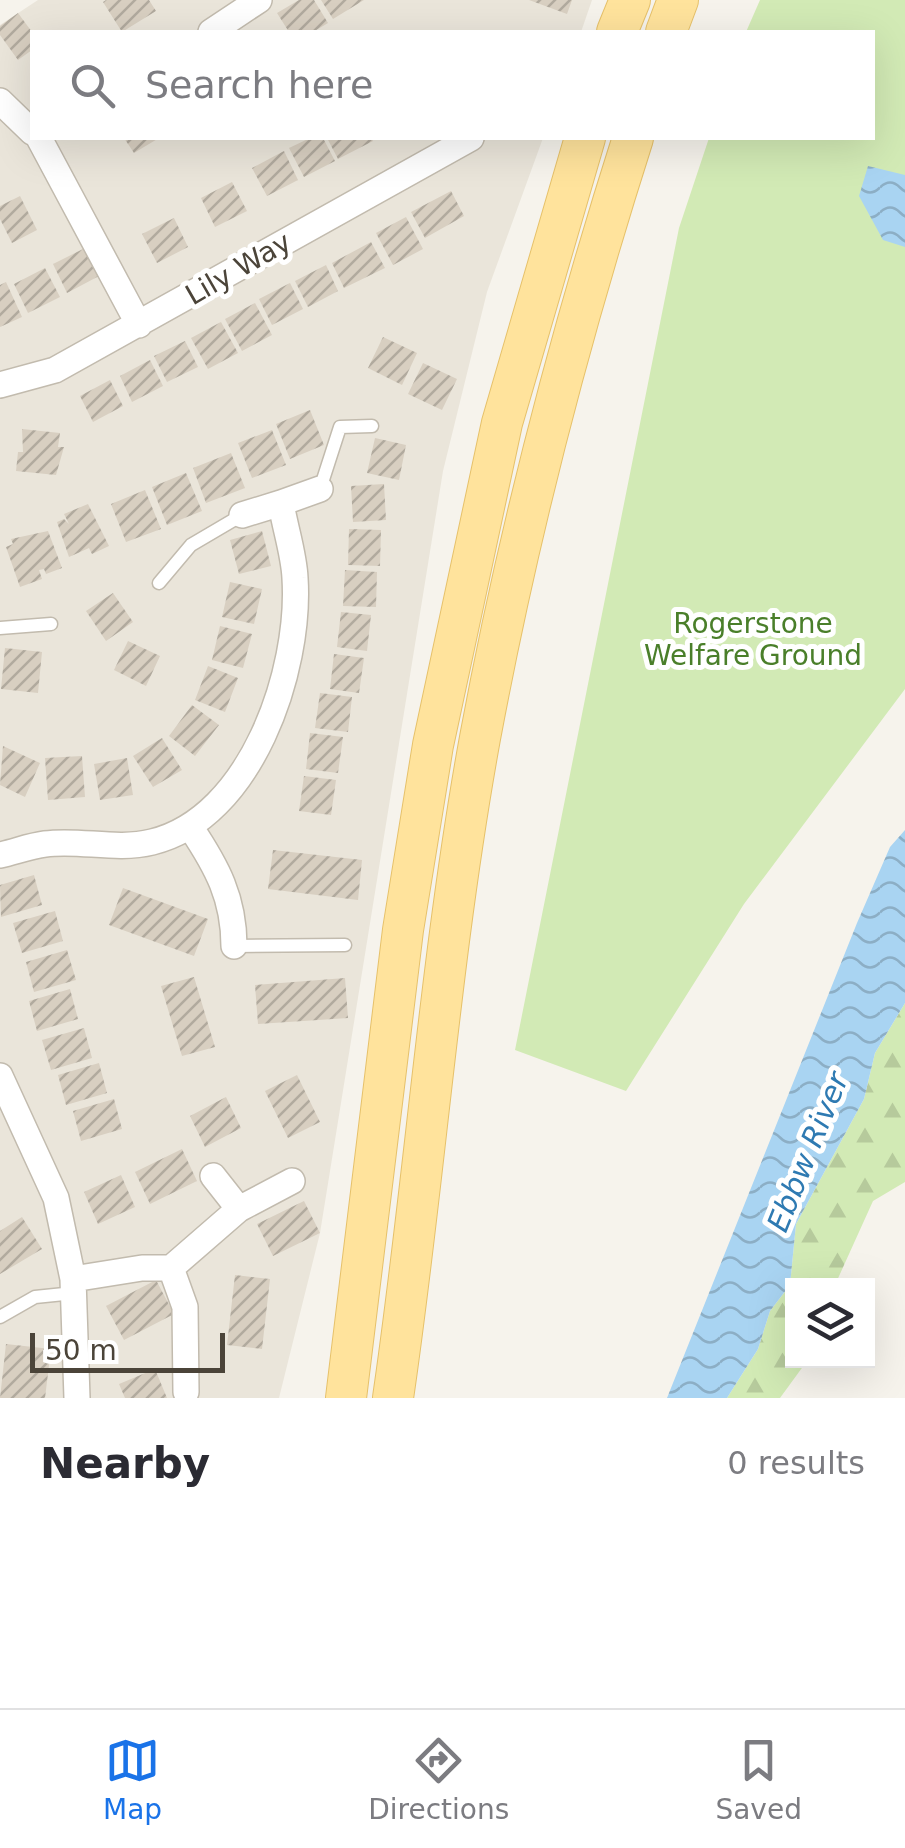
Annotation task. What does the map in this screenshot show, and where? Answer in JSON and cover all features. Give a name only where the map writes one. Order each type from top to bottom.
[{"type":"main road","points":[[618,30],[630,0]]},
{"type":"main road","points":[[667,30],[678,0]]},
{"type":"main road","points":[[346,1398],[403,930],[433,745],[502,423],[584,140]]},
{"type":"main road","points":[[392,1398],[442,992],[480,739],[541,450],[631,140]]},
{"type":"street","points":[[214,30],[260,0]]},
{"type":"street","points":[[0,101],[30,127]]},
{"type":"street","points":[[43,140],[139,325]]},
{"type":"street","name":"Lily Way","points":[[0,385],[55,370],[466,140]]},
{"type":"street","points":[[242,515],[320,489]]},
{"type":"street","points":[[0,856],[46,843],[104,847],[150,843],[190,828],[216,810],[269,722],[285,681],[295,578],[281,503]]},
{"type":"street","points":[[190,828],[220,872],[234,914],[234,946]]},
{"type":"street","points":[[0,1076],[56,1198],[73,1286],[77,1398]]},
{"type":"street","points":[[213,1176],[239,1209]]},
{"type":"street","points":[[73,1286],[142,1268],[172,1268],[239,1209],[292,1181]]},
{"type":"street","points":[[172,1268],[185,1307],[186,1392]]},
{"type":"lane","points":[[320,489],[340,427],[372,426]]},
{"type":"lane","points":[[159,583],[191,546],[242,515]]},
{"type":"lane","points":[[0,628],[51,624]]},
{"type":"lane","points":[[234,946],[345,945]]},
{"type":"lane","points":[[0,1317],[35,1297],[73,1286]]},
{"type":"shaded area","points":[[38,0],[592,0],[582,30],[30,30],[30,140],[542,140],[487,292],[443,471],[320,1233],[279,1398],[0,1398],[0,25]]},
{"type":"green space","name":"Rogerstone Welfare Ground","points":[[760,0],[905,0],[905,689],[744,904],[626,1091],[515,1050],[679,228],[708,140],[875,140],[875,30],[747,30]]},
{"type":"green space","points":[[905,1003],[905,1182],[873,1201],[838,1278],[791,1278],[796,1224],[864,1099],[875,1053]]},
{"type":"green space","points":[[785,1292],[785,1368],[802,1368],[780,1398],[727,1398],[758,1349],[770,1311]]},
{"type":"water","points":[[868,166],[905,175],[905,247],[883,240],[859,196]]},
{"type":"water","name":"Ebbw River","points":[[905,830],[905,1003],[875,1053],[864,1099],[796,1224],[791,1278],[785,1278],[785,1292],[770,1311],[758,1349],[727,1398],[667,1398],[857,923],[890,847]]},
{"type":"building","points":[[149,0],[156,11],[121,30],[103,2]]},
{"type":"building","points":[[299,0],[314,0],[328,23],[316,30],[288,30],[277,13]]},
{"type":"building","points":[[321,0],[364,0],[333,19]]},
{"type":"building","points":[[529,0],[572,0],[567,14]]},
{"type":"building","points":[[18,13],[31,30],[30,51],[18,60],[0,35],[0,26]]},
{"type":"building","points":[[125,140],[156,140],[134,153]]},
{"type":"building","points":[[306,140],[324,140],[335,161],[304,177],[289,148]]},
{"type":"building","points":[[328,140],[373,141],[338,159]]},
{"type":"building","points":[[284,151],[298,180],[267,196],[252,168]]},
{"type":"building","points":[[232,182],[247,211],[215,227],[201,198]]},
{"type":"building","points":[[451,191],[464,216],[425,238],[411,212]]},
{"type":"building","points":[[20,196],[37,230],[12,243],[0,219],[0,206]]},
{"type":"building","points":[[406,217],[423,249],[393,265],[376,233]]},
{"type":"building","points":[[174,218],[188,247],[157,263],[142,234]]},
{"type":"building","points":[[371,242],[385,268],[344,288],[332,263]]},
{"type":"building","points":[[85,248],[99,276],[67,293],[53,264]]},
{"type":"building","points":[[326,265],[338,291],[308,307],[295,281]]},
{"type":"building","points":[[45,268],[60,297],[28,313],[14,284]]},
{"type":"building","points":[[6,282],[22,317],[0,327],[0,285]]},
{"type":"building","points":[[290,283],[303,309],[272,325],[259,299]]},
{"type":"building","points":[[255,303],[272,335],[242,351],[225,319]]},
{"type":"building","points":[[221,322],[238,353],[208,369],[191,338]]},
{"type":"building","points":[[383,337],[417,353],[402,385],[368,368]]},
{"type":"building","points":[[185,341],[198,367],[167,382],[154,356]]},
{"type":"building","points":[[150,360],[163,386],[132,402],[120,376]]},
{"type":"building","points":[[423,363],[457,379],[442,410],[408,394]]},
{"type":"building","points":[[110,380],[123,406],[93,422],[80,396]]},
{"type":"building","points":[[310,410],[324,445],[290,459],[276,424]]},
{"type":"building","points":[[22,429],[60,433],[58,447],[64,447],[56,475],[16,471],[18,452],[23,452]]},
{"type":"building","points":[[272,430],[286,465],[252,478],[238,443]]},
{"type":"building","points":[[375,438],[406,445],[399,480],[367,473]]},
{"type":"building","points":[[231,453],[245,488],[206,503],[193,468]]},
{"type":"building","points":[[186,473],[202,511],[167,525],[152,487]]},
{"type":"building","points":[[384,484],[386,520],[353,522],[351,486]]},
{"type":"building","points":[[145,490],[161,529],[126,542],[111,504]]},
{"type":"building","points":[[88,504],[109,546],[92,554],[89,548],[69,557],[57,522],[64,519],[69,524],[64,514]]},
{"type":"building","points":[[349,529],[381,530],[380,566],[348,565]]},
{"type":"building","points":[[48,531],[62,568],[46,574],[44,569],[39,570],[42,579],[20,587],[6,547],[13,544],[11,539]]},
{"type":"building","points":[[262,531],[271,566],[239,574],[230,540]]},
{"type":"building","points":[[345,570],[377,572],[376,607],[343,606]]},
{"type":"building","points":[[230,582],[262,589],[254,624],[222,617]]},
{"type":"building","points":[[113,593],[133,622],[106,641],[86,611]]},
{"type":"building","points":[[341,612],[371,615],[367,651],[337,647]]},
{"type":"building","points":[[220,626],[252,634],[243,668],[212,660]]},
{"type":"building","points":[[128,641],[160,656],[146,686],[114,670]]},
{"type":"building","points":[[5,648],[42,652],[38,693],[1,689]]},
{"type":"building","points":[[334,654],[364,658],[359,693],[330,689]]},
{"type":"building","points":[[208,666],[238,678],[225,712],[195,700]]},
{"type":"building","points":[[320,693],[352,697],[348,732],[315,728]]},
{"type":"building","points":[[192,705],[219,725],[195,756],[169,736]]},
{"type":"building","points":[[310,733],[343,737],[338,773],[306,769]]},
{"type":"building","points":[[162,738],[182,770],[153,787],[133,756]]},
{"type":"building","points":[[3,746],[40,763],[25,797],[0,785]]},
{"type":"building","points":[[82,756],[85,797],[48,800],[45,758]]},
{"type":"building","points":[[127,758],[133,795],[100,800],[94,764]]},
{"type":"building","points":[[304,776],[336,780],[331,815],[299,811]]},
{"type":"building","points":[[273,850],[362,860],[358,900],[268,889]]},
{"type":"building","points":[[34,875],[42,905],[1,917],[0,885]]},
{"type":"building","points":[[123,888],[208,919],[194,956],[109,925]]},
{"type":"building","points":[[55,911],[63,941],[22,953],[13,923]]},
{"type":"building","points":[[67,950],[76,980],[34,992],[26,962]]},
{"type":"building","points":[[194,977],[215,1047],[182,1056],[161,986]]},
{"type":"building","points":[[345,978],[348,1018],[258,1024],[255,985]]},
{"type":"building","points":[[70,989],[78,1019],[37,1031],[29,1001]]},
{"type":"building","points":[[84,1028],[92,1058],[51,1070],[42,1040]]},
{"type":"building","points":[[99,1063],[107,1093],[66,1105],[58,1075]]},
{"type":"building","points":[[297,1075],[320,1122],[288,1138],[265,1091]]},
{"type":"building","points":[[226,1097],[241,1128],[205,1147],[190,1116]]},
{"type":"building","points":[[114,1099],[122,1129],[81,1141],[73,1111]]},
{"type":"building","points":[[182,1149],[197,1181],[150,1204],[135,1172]]},
{"type":"building","points":[[121,1175],[135,1207],[98,1224],[84,1192]]},
{"type":"building","points":[[304,1201],[320,1233],[273,1256],[257,1224]]},
{"type":"building","points":[[22,1217],[42,1249],[0,1274],[0,1231]]},
{"type":"building","points":[[235,1275],[270,1279],[262,1349],[227,1345]]},
{"type":"building","points":[[156,1280],[174,1314],[124,1340],[106,1306]]},
{"type":"building","points":[[6,1344],[51,1349],[45,1398],[0,1398]]},
{"type":"building","points":[[155,1369],[167,1398],[125,1398],[119,1384]]}]
